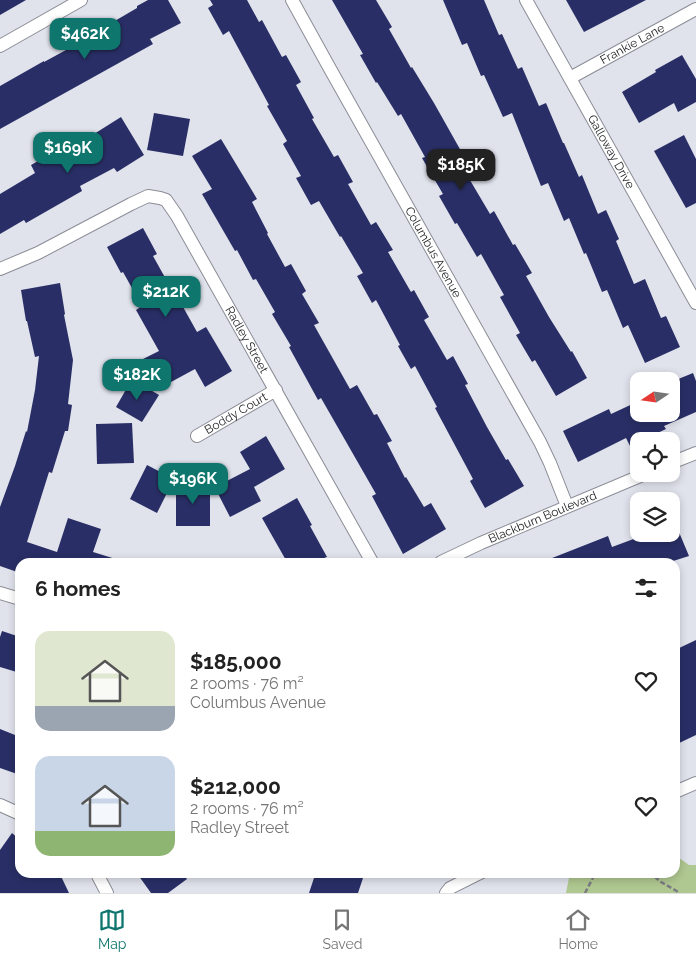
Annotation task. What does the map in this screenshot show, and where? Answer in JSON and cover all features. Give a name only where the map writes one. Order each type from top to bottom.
[{"type":"street","points":[[0,46],[58,5],[81,0]]},
{"type":"street","name":"Columbus Avenue","points":[[292,0],[540,442],[567,506]]},
{"type":"street","name":"Galloway Drive","points":[[526,0],[696,303]]},
{"type":"street","name":"Frankie Lane","points":[[570,78],[696,9]]},
{"type":"street","name":"Radley Street","points":[[0,270],[38,253],[148,196],[166,200],[177,216],[370,558]]},
{"type":"street","name":"Boddy Court","points":[[197,436],[276,390]]},
{"type":"street","points":[[680,459],[696,452]]},
{"type":"street","name":"Blackburn Boulevard","points":[[449,558],[630,480]]},
{"type":"street","points":[[0,593],[15,598]]},
{"type":"street","points":[[680,790],[696,783]]},
{"type":"street","points":[[0,805],[15,812]]},
{"type":"street","points":[[99,878],[107,893]]},
{"type":"street","points":[[446,893],[450,888],[470,878]]},
{"type":"path","points":[[585,893],[593,878]]},
{"type":"path","points":[[656,878],[680,893]]},
{"type":"green space","points":[[680,859],[689,865],[696,865],[696,893],[566,893],[569,878],[680,878]]},
{"type":"building","points":[[0,0],[26,0],[0,15]]},
{"type":"building","points":[[148,0],[168,0],[181,23],[150,39],[153,44],[0,129],[0,86],[77,44]]},
{"type":"building","points":[[210,0],[247,0],[259,22],[262,20],[282,57],[286,55],[301,82],[296,85],[314,118],[312,119],[334,157],[338,155],[353,182],[348,184],[371,225],[376,222],[393,250],[388,252],[411,292],[414,290],[429,317],[424,320],[447,360],[453,356],[468,384],[465,385],[487,427],[524,486],[485,508],[470,481],[473,479],[415,366],[411,369],[376,300],[372,303],[357,276],[363,273],[319,201],[311,205],[296,178],[301,176],[283,144],[287,141],[229,31],[223,35],[208,8],[213,5]]},
{"type":"building","points":[[332,0],[376,0],[392,27],[389,29],[470,167],[464,170],[490,214],[494,211],[513,245],[515,244],[532,273],[526,276],[587,378],[556,396],[535,360],[532,362],[516,335],[520,333],[500,297],[504,295],[481,254],[477,257],[457,223],[455,224],[439,196],[443,194],[422,158],[425,157],[401,114],[398,116],[376,83],[360,55],[363,54]]},
{"type":"building","points":[[443,0],[484,0],[499,35],[502,34],[518,69],[522,67],[539,106],[546,103],[579,177],[582,175],[598,214],[606,210],[619,239],[616,241],[634,284],[645,279],[661,318],[666,316],[680,347],[645,363],[628,325],[623,328],[607,290],[602,292],[569,218],[564,221],[548,183],[541,186],[512,113],[503,117],[484,75],[481,76],[467,43],[462,45]]},
{"type":"building","points":[[566,0],[646,0],[584,32]]},
{"type":"building","points":[[682,55],[696,79],[696,102],[678,112],[674,103],[639,123],[622,92]]},
{"type":"building","points":[[154,113],[190,119],[183,156],[147,150]]},
{"type":"building","points":[[121,117],[144,155],[117,172],[114,168],[80,186],[82,191],[26,223],[24,220],[0,234],[0,194],[35,173],[31,165],[58,150],[61,153],[95,135]]},
{"type":"building","points":[[684,135],[696,159],[696,203],[686,208],[654,151]]},
{"type":"building","points":[[221,139],[257,199],[252,202],[285,267],[291,264],[306,291],[302,294],[319,323],[314,325],[350,389],[357,385],[374,415],[377,414],[392,441],[387,443],[405,478],[424,507],[431,503],[446,529],[403,554],[372,496],[376,494],[321,398],[318,400],[289,347],[291,346],[272,314],[275,312],[256,279],[253,280],[237,250],[235,251],[202,194],[212,189],[192,156]]},
{"type":"building","points":[[143,228],[157,254],[153,256],[197,332],[206,327],[232,371],[205,387],[195,369],[160,388],[143,359],[159,351],[136,310],[142,306],[107,247]]},
{"type":"building","points":[[60,283],[73,360],[68,404],[72,405],[68,431],[65,431],[52,473],[49,472],[27,542],[57,552],[68,518],[101,529],[93,552],[112,558],[15,558],[15,571],[0,566],[0,507],[27,432],[39,356],[35,357],[21,290]]},
{"type":"building","points":[[693,373],[696,381],[696,412],[680,419],[680,378]]},
{"type":"building","points":[[132,379],[159,395],[142,422],[116,407]]},
{"type":"building","points":[[630,405],[630,422],[673,422],[664,426],[666,429],[660,432],[630,432],[630,446],[626,438],[578,462],[563,431],[609,409],[611,414]]},
{"type":"building","points":[[132,423],[134,463],[97,464],[96,424]]},
{"type":"building","points":[[266,436],[285,469],[254,487],[261,501],[230,517],[213,484],[221,484],[250,469],[240,452]]},
{"type":"building","points":[[147,465],[174,479],[157,513],[130,499]]},
{"type":"building","points":[[176,480],[183,484],[210,484],[210,526],[176,526]]},
{"type":"building","points":[[297,498],[327,557],[285,558],[262,518]]},
{"type":"building","points":[[680,534],[689,556],[680,559],[552,558],[608,536],[612,547],[630,540],[630,542],[680,542]]},
{"type":"building","points":[[2,631],[15,635],[15,672],[0,667],[0,637]]},
{"type":"building","points":[[696,640],[696,735],[680,743],[680,648]]},
{"type":"building","points":[[0,729],[15,735],[15,773],[0,768]]},
{"type":"building","points":[[12,833],[15,836],[15,878],[62,878],[69,893],[0,893],[0,850]]},
{"type":"building","points":[[140,878],[187,879],[168,893],[151,893]]},
{"type":"building","points":[[314,878],[363,878],[358,893],[309,893]]}]
